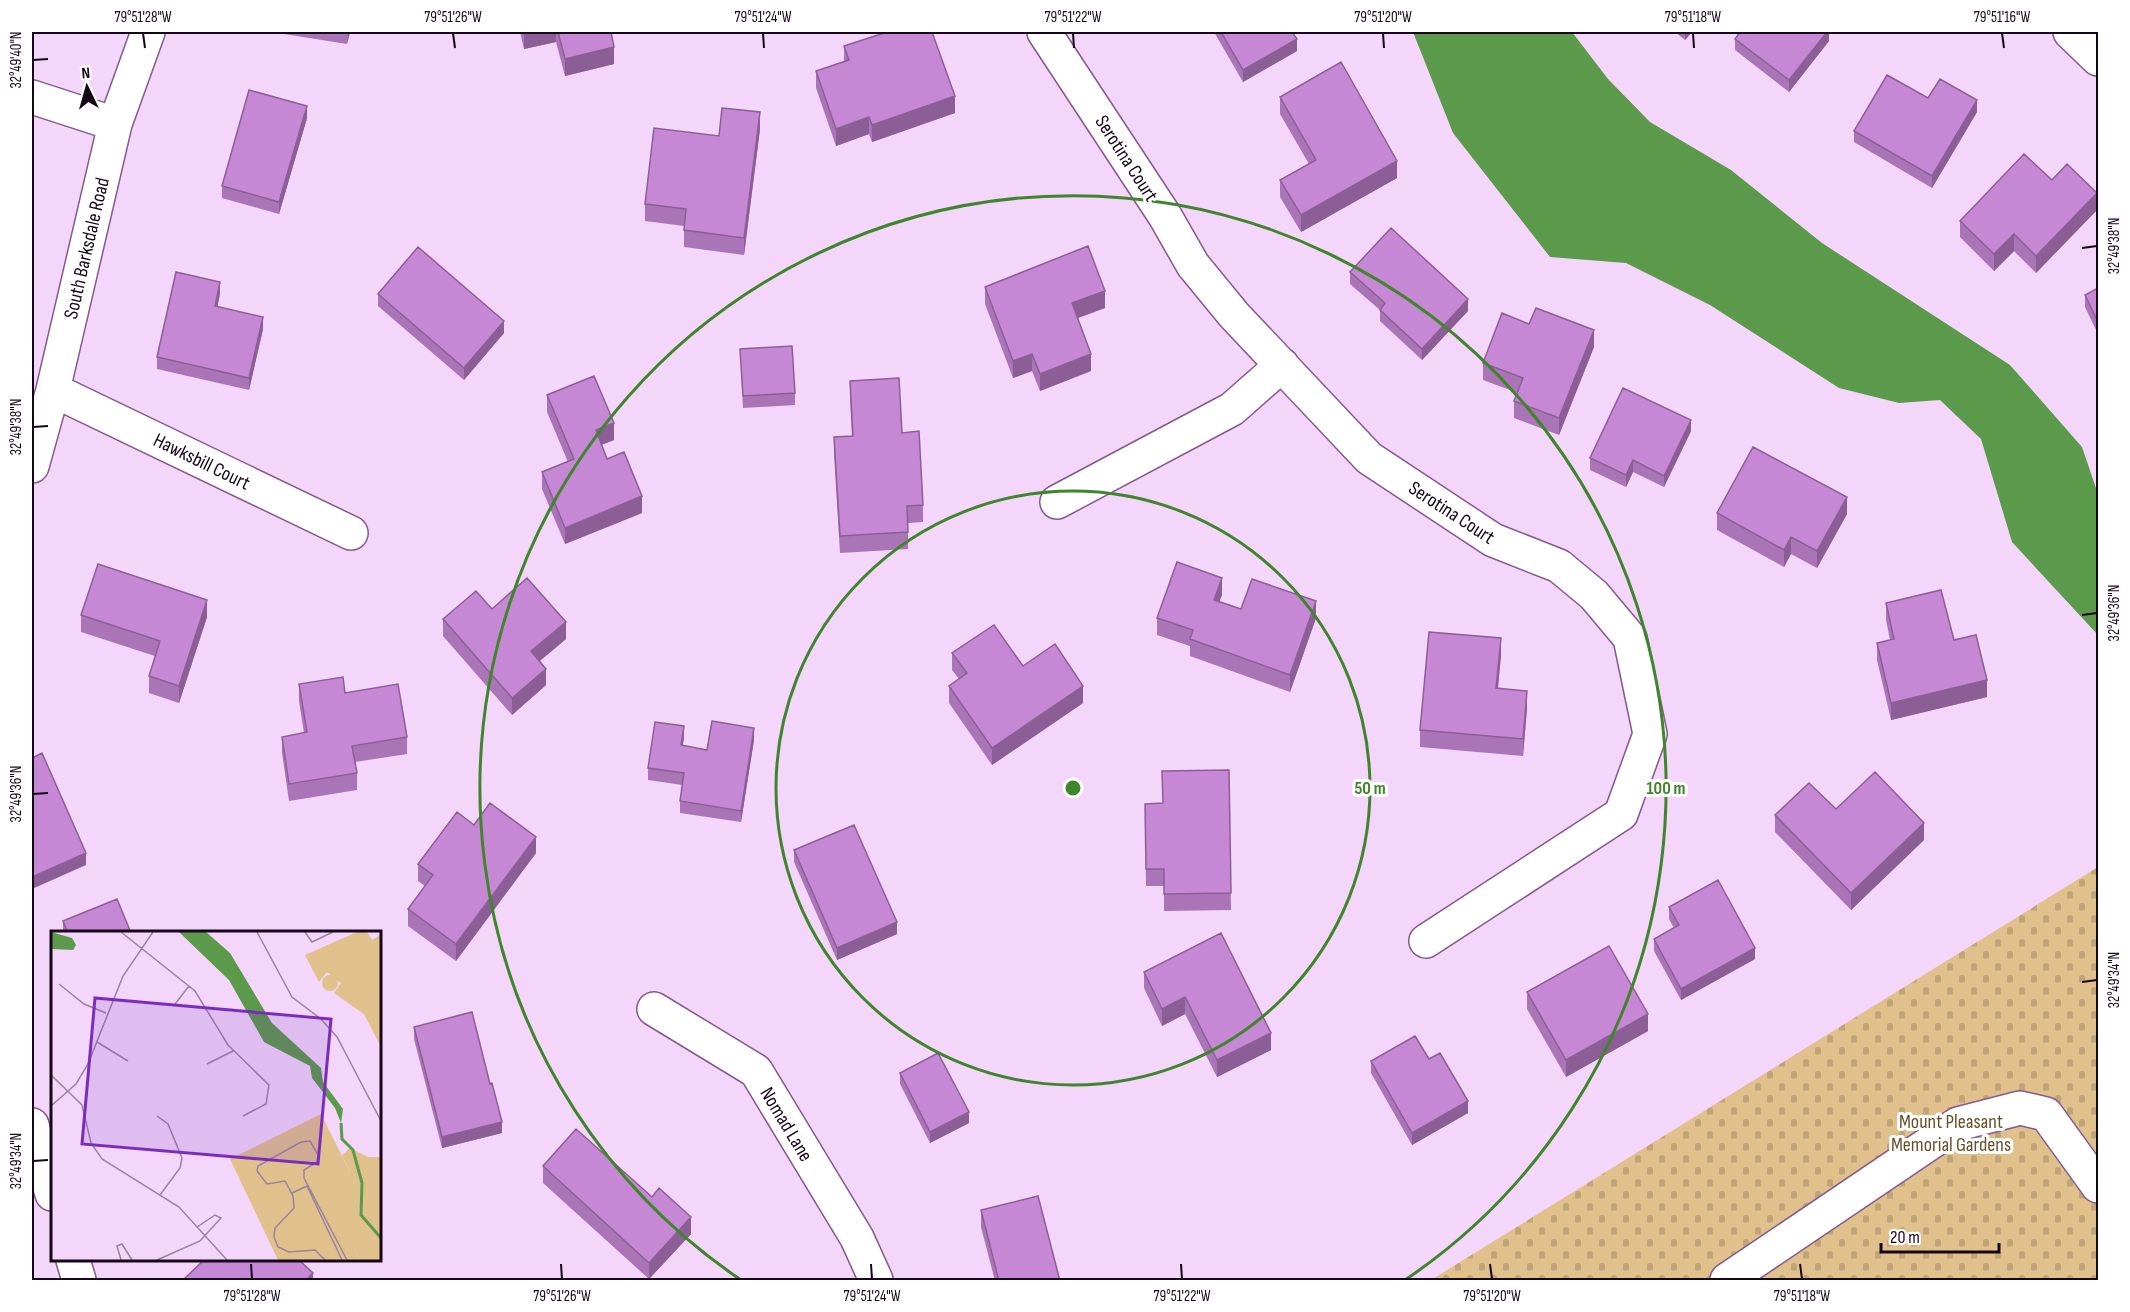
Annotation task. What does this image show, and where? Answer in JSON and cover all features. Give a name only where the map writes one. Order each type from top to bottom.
[{"type":"street","name":"South Barksdale Road","points":[[32,466],[53,390],[115,124],[148,32]]},
{"type":"street","name":"Serotina Court","points":[[1044,32],[1166,216],[1193,265],[1234,315],[1369,458],[1493,540],[1559,566],[1594,595],[1629,638],[1650,734],[1622,814],[1426,941]]},
{"type":"street","points":[[2070,32],[2098,59]]},
{"type":"street","points":[[32,97],[115,124]]},
{"type":"street","points":[[1057,502],[1232,409],[1282,365]]},
{"type":"street","name":"Hawksbill Court","points":[[53,390],[351,533]]},
{"type":"street","name":"Nomad Lane","points":[[654,1009],[756,1071],[857,1238],[876,1281]]},
{"type":"street","points":[[1727,1281],[1958,1124],[2020,1108],[2046,1114],[2098,1186]]},
{"type":"street","points":[[32,1125],[51,1191]]},
{"type":"street","points":[[72,1261],[79,1281]]},
{"type":"green space","name":"Mount Pleasant Memorial Gardens","points":[[2098,867],[2098,1280],[1431,1280]]},
{"type":"shaded area","points":[[1413,32],[1572,32],[1608,79],[1650,122],[1731,170],[1822,243],[2010,365],[2082,447],[2098,494],[2098,635],[2012,542],[1981,439],[1940,400],[1899,403],[1839,388],[1710,305],[1626,263],[1550,257],[1453,133]]},
{"type":"building","points":[[558,32],[611,32],[614,47],[565,59]]},
{"type":"building","points":[[887,32],[932,32],[955,96],[872,125],[869,117],[836,129],[816,71],[849,60],[844,46]]},
{"type":"building","points":[[1221,32],[1292,32],[1297,39],[1243,70]]},
{"type":"building","points":[[1740,32],[1827,32],[1789,80],[1735,39]]},
{"type":"building","points":[[1341,62],[1397,161],[1301,215],[1280,180],[1316,160],[1280,97]]},
{"type":"building","points":[[1887,75],[1928,98],[1940,79],[1977,100],[1932,176],[1854,131]]},
{"type":"building","points":[[249,90],[307,106],[279,202],[222,186]]},
{"type":"building","points":[[722,108],[760,112],[744,238],[684,230],[686,209],[645,204],[654,128],[719,136]]},
{"type":"building","points":[[2024,154],[2052,180],[2067,164],[2097,193],[2036,256],[2014,234],[1994,254],[1960,221]]},
{"type":"building","points":[[1391,228],[1468,299],[1422,349],[1380,310],[1385,303],[1350,272]]},
{"type":"building","points":[[1088,246],[1105,291],[1072,303],[1091,354],[1040,374],[1032,354],[1013,361],[985,287]]},
{"type":"building","points":[[418,247],[504,321],[464,368],[378,294]]},
{"type":"building","points":[[176,272],[220,282],[215,306],[263,317],[249,378],[157,357]]},
{"type":"building","points":[[2098,288],[2098,322],[2085,295]]},
{"type":"building","points":[[1536,308],[1594,330],[1559,418],[1514,401],[1523,378],[1483,363],[1502,313],[1529,324]]},
{"type":"building","points":[[792,346],[795,393],[743,396],[740,349]]},
{"type":"building","points":[[594,376],[614,423],[596,430],[607,459],[624,452],[642,496],[565,528],[542,472],[574,459],[547,395]]},
{"type":"building","points":[[899,378],[902,433],[919,431],[923,505],[907,506],[908,532],[840,536],[834,437],[853,436],[850,381]]},
{"type":"building","points":[[1623,388],[1691,420],[1664,476],[1633,460],[1626,475],[1590,458]]},
{"type":"building","points":[[1753,447],[1847,497],[1817,551],[1791,537],[1784,550],[1717,513]]},
{"type":"building","points":[[1177,562],[1222,578],[1214,600],[1241,609],[1252,579],[1316,601],[1290,675],[1190,639],[1193,630],[1157,618]]},
{"type":"building","points":[[98,564],[207,600],[179,686],[149,676],[160,641],[81,615]]},
{"type":"building","points":[[527,578],[566,622],[531,651],[546,669],[512,698],[443,619],[476,591],[492,609]]},
{"type":"building","points":[[1941,590],[1954,640],[1976,635],[1987,680],[1891,703],[1877,643],[1894,639],[1886,603]]},
{"type":"building","points":[[994,625],[1023,666],[1055,644],[1083,686],[992,748],[949,686],[967,673],[952,653]]},
{"type":"building","points":[[1429,632],[1501,638],[1496,688],[1527,691],[1523,739],[1420,730]]},
{"type":"building","points":[[343,677],[345,693],[398,684],[407,737],[352,746],[357,773],[289,784],[282,737],[307,732],[299,684]]},
{"type":"building","points":[[712,721],[754,728],[741,811],[680,801],[684,773],[648,768],[655,722],[684,726],[681,745],[707,750]]},
{"type":"building","points":[[42,753],[86,853],[32,877],[32,758]]},
{"type":"building","points":[[1229,770],[1231,893],[1164,894],[1164,869],[1146,869],[1145,804],[1163,803],[1162,771]]},
{"type":"building","points":[[1875,772],[1924,823],[1851,893],[1775,815],[1809,783],[1836,809]]},
{"type":"building","points":[[490,803],[536,837],[456,944],[408,909],[433,875],[418,864],[457,812],[474,825]]},
{"type":"building","points":[[854,825],[897,922],[837,948],[794,850]]},
{"type":"building","points":[[1718,880],[1755,948],[1681,989],[1654,939],[1679,925],[1669,907]]},
{"type":"building","points":[[117,899],[130,931],[67,931],[63,921]]},
{"type":"building","points":[[1221,933],[1271,1033],[1217,1060],[1185,997],[1162,1009],[1144,972]]},
{"type":"building","points":[[1609,946],[1648,1014],[1566,1060],[1527,992]]},
{"type":"building","points":[[472,1012],[502,1122],[442,1137],[414,1027]]},
{"type":"building","points":[[1415,1036],[1429,1059],[1440,1053],[1468,1101],[1412,1133],[1371,1061]]},
{"type":"building","points":[[938,1053],[969,1112],[930,1132],[900,1073]]},
{"type":"building","points":[[576,1129],[652,1197],[659,1188],[691,1217],[649,1263],[543,1166]]},
{"type":"building","points":[[1038,1196],[1060,1281],[999,1281],[981,1210]]},
{"type":"building","points":[[203,1261],[300,1261],[313,1273],[305,1281],[187,1281],[185,1278]]}]
